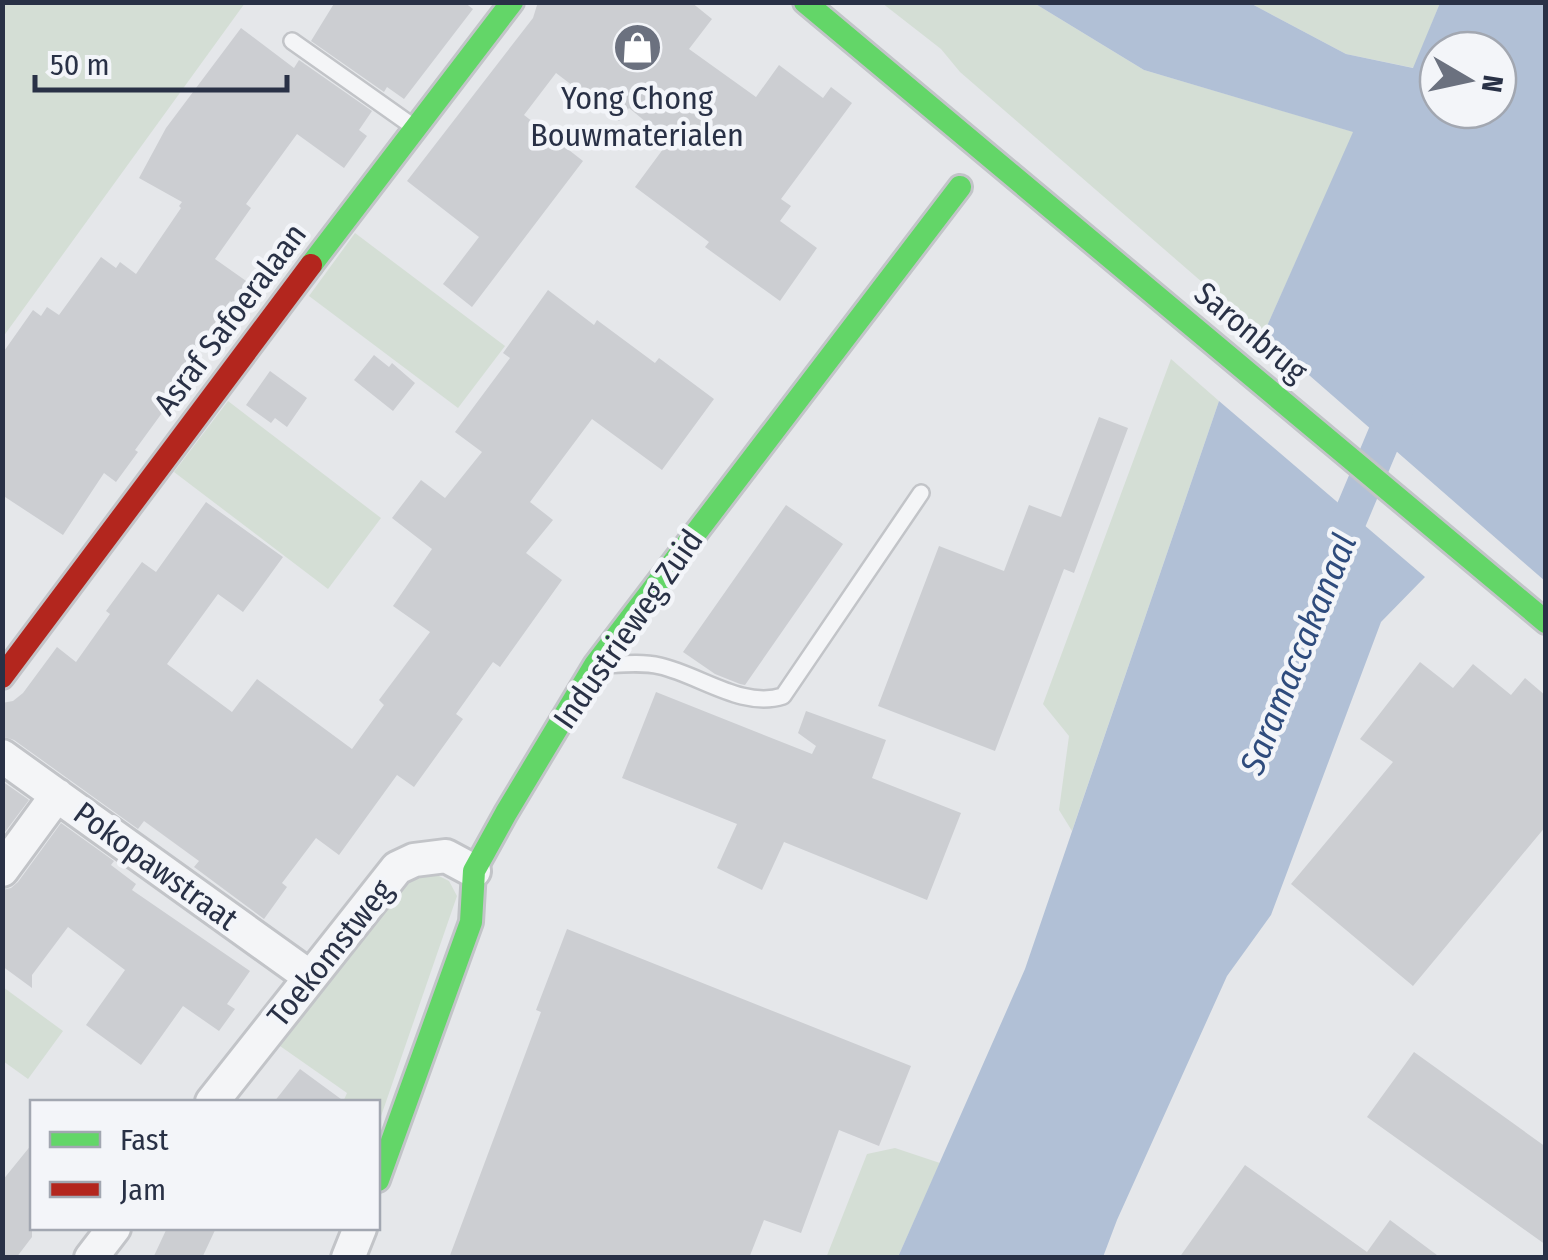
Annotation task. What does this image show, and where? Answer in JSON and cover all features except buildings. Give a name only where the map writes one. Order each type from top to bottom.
[{"type":"street","name":"Asraf Safoeralaan","points":[[2,677],[512,2]]},
{"type":"street","name":"Saronbrug","points":[[805,2],[1546,622]]},
{"type":"street","name":"Industrieweg Zuid","points":[[380,1174],[471,922],[474,871],[506,812],[595,665],[960,187]]},
{"type":"street","name":"Pokopawstraat","points":[[2,756],[310,977]]},
{"type":"street","points":[[2,870],[57,795]]},
{"type":"street","name":"Toekomstweg","points":[[214,1100],[397,868],[414,860],[446,856],[474,871]]},
{"type":"street","points":[[90,1258],[112,1230]]},
{"type":"street","points":[[348,1258],[359,1230]]},
{"type":"lane","points":[[292,41],[414,128]]},
{"type":"lane","points":[[595,665],[658,666],[752,699],[783,696],[921,493]]},
{"type":"shaded area","points":[[2,3],[245,3],[3,337]]},
{"type":"shaded area","points":[[882,3],[1034,3],[1144,70],[1354,132],[1263,335],[960,72],[941,49]]},
{"type":"shaded area","points":[[1250,3],[1440,3],[1429,30],[1418,30],[1414,68],[1346,54]]},
{"type":"shaded area","points":[[355,233],[505,346],[458,408],[309,296]]},
{"type":"shaded area","points":[[1171,359],[1219,401],[1072,831],[1059,810],[1069,736],[1043,704]]},
{"type":"shaded area","points":[[228,401],[381,518],[328,589],[174,472]]},
{"type":"shaded area","points":[[435,874],[449,881],[457,896],[380,1119],[380,1100],[344,1100],[347,1093],[280,1046],[398,885],[416,876]]},
{"type":"shaded area","points":[[3,987],[63,1031],[28,1079],[3,1061]]},
{"type":"shaded area","points":[[895,1148],[940,1163],[898,1257],[826,1258],[867,1154]]},
{"type":"water","points":[[1034,3],[1250,3],[1346,54],[1413,68],[1418,56],[1418,130],[1518,130],[1518,30],[1429,30],[1440,3],[1545,3],[1545,581],[1263,335],[1353,132],[1144,70]]},
{"type":"water","points":[[1219,401],[1425,577],[1381,622],[1271,915],[1227,976],[1103,1257],[898,1257],[1025,969]]},
{"type":"waterway","name":"Saramaccakanaal","points":[[1334,556],[1401,397]]},
{"type":"traffic: fast","points":[[311,265],[512,2]]},
{"type":"traffic: fast","points":[[805,2],[1546,622]]},
{"type":"traffic: fast","points":[[380,1174],[471,922],[474,871],[506,813],[595,665],[960,187]]},
{"type":"traffic: jam","points":[[2,677],[311,265]]},
{"type":"place","name":"Yong Chong Bouwmaterialen","points":[[637,48]]}]
